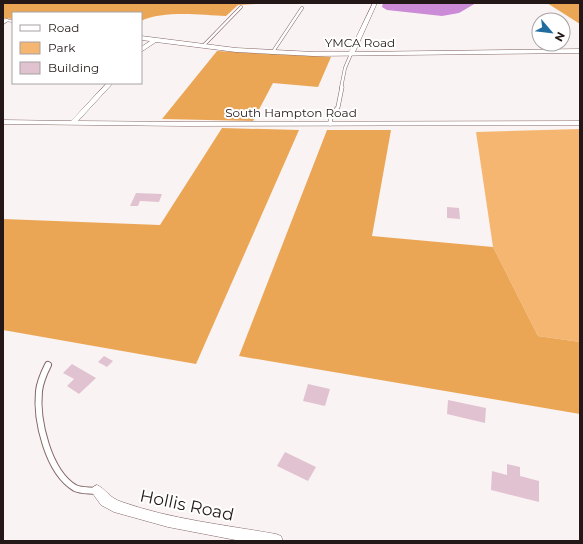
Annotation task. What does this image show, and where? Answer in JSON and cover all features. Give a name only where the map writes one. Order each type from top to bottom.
[{"type":"street","points":[[351,54],[375,3]]},
{"type":"street","name":"YMCA Road","points":[[142,38],[272,53],[351,54],[580,51]]},
{"type":"street","points":[[142,49],[155,40]]},
{"type":"street","points":[[73,122],[109,84]]},
{"type":"street","name":"South Hampton Road","points":[[3,122],[171,124],[580,123]]},
{"type":"street","name":"Hollis Road","points":[[96,491],[105,501],[119,508],[168,521],[276,541]]},
{"type":"lane","points":[[203,46],[241,7]]},
{"type":"lane","points":[[272,53],[302,8]]},
{"type":"lane","points":[[330,124],[331,116],[338,107],[345,68],[351,54]]},
{"type":"lane","points":[[48,365],[41,382],[39,399],[43,433],[52,459],[61,476],[76,489],[96,491]]},
{"type":"green space","points":[[580,129],[580,342],[538,336],[493,247],[476,132]]},
{"type":"shaded area","points":[[3,3],[270,3],[238,5],[226,16],[171,14],[160,15],[142,21],[142,12],[12,12],[12,19],[3,18]]},
{"type":"shaded area","points":[[383,3],[476,3],[459,13],[442,16],[387,10],[382,7]]},
{"type":"shaded area","points":[[547,3],[580,3],[580,24],[571,18],[571,12],[561,12]]},
{"type":"shaded area","points":[[217,51],[331,57],[318,87],[273,83],[253,121],[162,119]]},
{"type":"shaded area","points":[[222,128],[299,130],[196,364],[3,330],[3,219],[160,225]]},
{"type":"shaded area","points":[[327,130],[391,130],[372,236],[493,247],[538,336],[580,342],[580,414],[239,356]]},
{"type":"building","points":[[136,193],[162,194],[159,202],[140,201],[138,206],[130,206]]},
{"type":"building","points":[[447,207],[459,208],[460,219],[447,218]]},
{"type":"building","points":[[104,356],[113,361],[107,367],[98,362]]},
{"type":"building","points":[[72,364],[96,378],[79,394],[67,386],[74,379],[63,373]]},
{"type":"building","points":[[308,384],[330,389],[325,406],[303,401]]},
{"type":"building","points":[[448,400],[486,408],[485,423],[447,414]]},
{"type":"building","points":[[285,452],[316,467],[308,481],[277,466]]},
{"type":"building","points":[[507,464],[520,467],[520,476],[539,481],[539,502],[491,490],[492,471],[507,475]]}]
